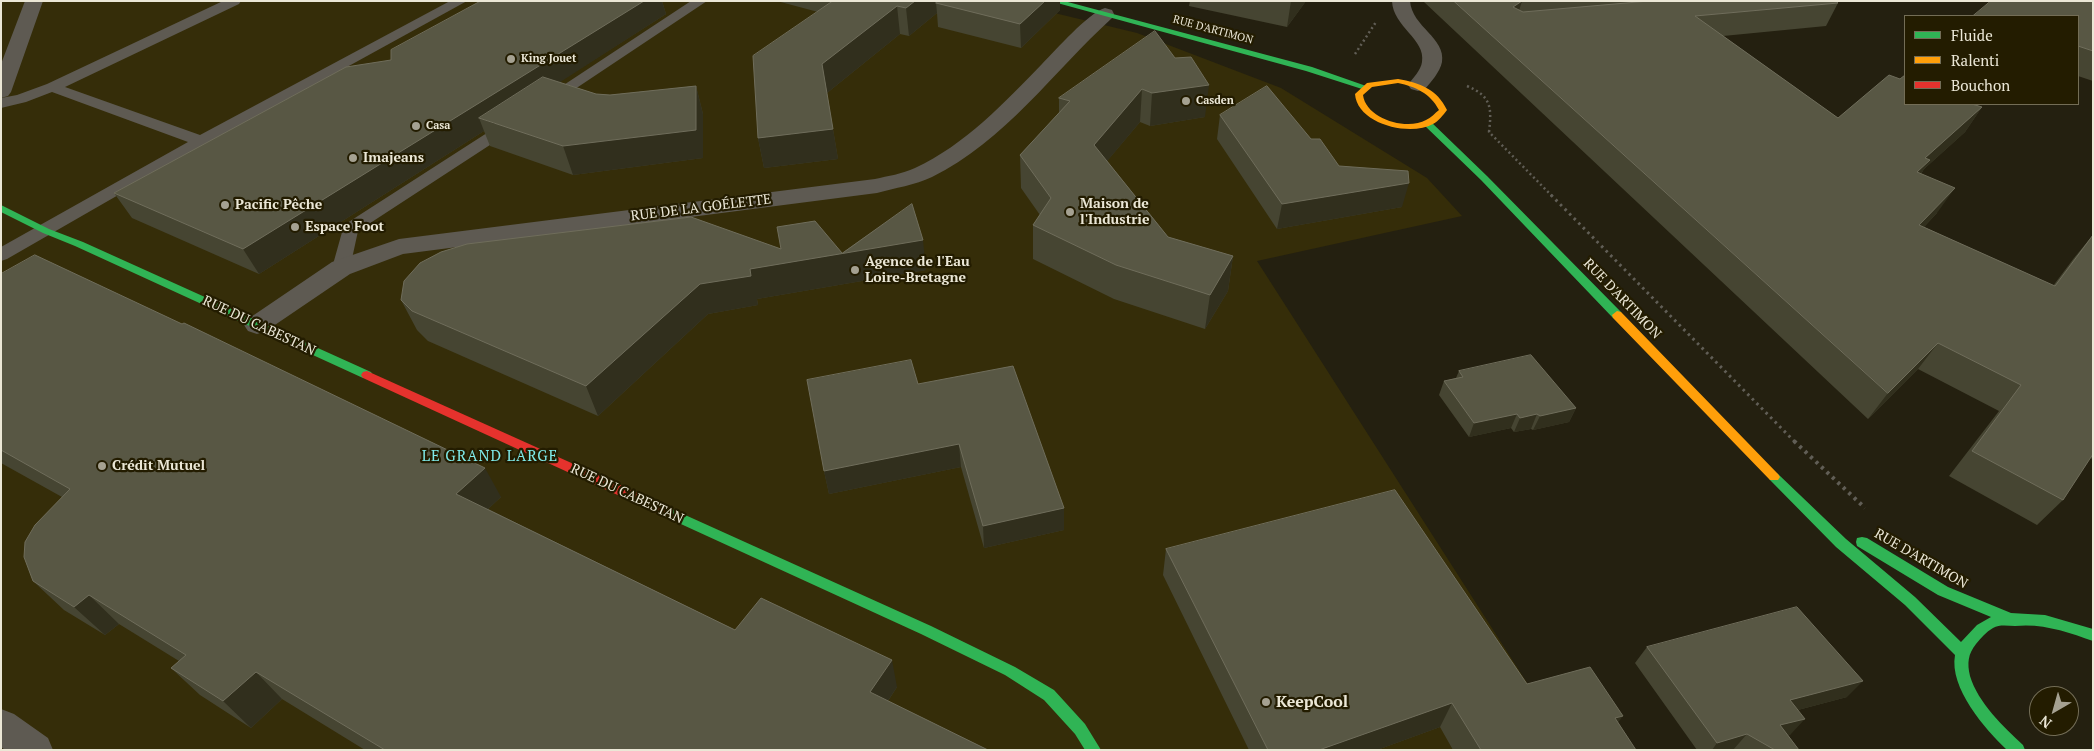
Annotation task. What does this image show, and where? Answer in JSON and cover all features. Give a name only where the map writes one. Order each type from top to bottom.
[{"type":"street","points":[[12,1],[19,4],[34,2]]},
{"type":"street","name":"RUE D'ARTIMON","points":[[1054,1],[1309,69],[1365,88]]},
{"type":"street","points":[[1401,1],[1401,6],[1408,22],[1428,45],[1432,54],[1429,69],[1418,85]]},
{"type":"street","points":[[1,92],[7,61],[34,2]]},
{"type":"street","name":"RUE DE LA GOÉLETTE","points":[[256,325],[341,268],[399,247],[877,186],[923,173],[960,152],[989,129],[1105,14]]},
{"type":"street","points":[[1398,81],[1418,85],[1436,96],[1440,101],[1442,110],[1438,118],[1426,123],[1399,125],[1371,116],[1362,108],[1358,101],[1359,94],[1365,88],[1379,82],[1398,81]]},
{"type":"street","name":"RUE D'ARTIMON","points":[[1426,123],[1491,185],[1793,498],[1841,543],[1910,601],[1962,654]]},
{"type":"street","name":"RUE DU CABESTAN","points":[[1,208],[46,231],[85,246],[926,630],[1010,671],[1049,695],[1080,729],[1094,750]]},
{"type":"street","name":"RUE D'ARTIMON","points":[[1793,498],[1851,536],[1943,591],[2014,620]]},
{"type":"street","points":[[2018,750],[2002,737],[1978,707],[1964,678],[1962,654],[1976,631],[1996,621],[2026,618],[2069,626],[2093,635]]},
{"type":"street","points":[[2069,626],[2082,621]]},
{"type":"street","points":[[1993,724],[1996,741]]},
{"type":"street","points":[[1,726],[35,750]]},
{"type":"lane","points":[[1,103],[21,99],[52,87],[234,1]]},
{"type":"lane","points":[[433,1],[455,4]]},
{"type":"lane","points":[[341,268],[350,229],[700,1]]},
{"type":"lane","points":[[1,255],[46,231],[73,212],[201,141],[455,4]]},
{"type":"lane","points":[[52,87],[201,141]]},
{"type":"shaded area","points":[[1,1],[1005,1],[1137,33],[1281,88],[1427,178],[1462,216],[1257,261],[1570,750],[1,750]]},
{"type":"building","points":[[481,1],[644,1],[243,249],[114,193],[346,67],[391,60],[391,50]]},
{"type":"building","points":[[833,1],[915,1],[906,8],[897,6],[822,64],[833,129],[758,138],[753,56]]},
{"type":"building","points":[[938,1],[1045,1],[1020,24],[936,3]]},
{"type":"building","points":[[1454,1],[1522,1],[1513,7],[1523,12],[1649,1],[1836,1],[1838,3],[1695,16],[1838,118],[1889,75],[1900,79],[1904,76],[1904,105],[1975,105],[1982,107],[1925,158],[1930,160],[1917,172],[1955,188],[1919,225],[2055,286],[2093,235],[2093,454],[2063,500],[1972,451],[2021,385],[1938,343],[1888,393]]},
{"type":"building","points":[[1991,1],[2093,1],[2093,51],[2079,46],[2079,15],[1974,15]]},
{"type":"building","points":[[1155,31],[1175,58],[1191,57],[1209,85],[1152,93],[1142,89],[1094,145],[1168,237],[1233,256],[1210,295],[1116,265],[1033,225],[1051,198],[1020,155],[1070,101],[1059,98]]},
{"type":"building","points":[[543,77],[596,94],[610,95],[696,86],[696,130],[563,146],[479,118]]},
{"type":"building","points":[[1267,86],[1311,139],[1320,139],[1339,166],[1408,171],[1409,183],[1282,204],[1220,115]]},
{"type":"building","points":[[912,204],[923,240],[750,269],[751,276],[700,284],[586,386],[412,311],[401,300],[404,281],[420,263],[441,252],[467,244],[691,217],[781,249],[777,227],[815,221],[842,253]]},
{"type":"building","points":[[35,255],[182,324],[184,323],[485,468],[456,494],[735,630],[761,598],[892,660],[870,692],[988,750],[385,750],[256,672],[223,701],[171,668],[186,655],[89,595],[74,607],[33,581],[24,557],[25,542],[35,525],[70,489],[1,450],[1,274]]},
{"type":"building","points":[[1531,355],[1576,408],[1540,416],[1537,414],[1520,418],[1517,414],[1474,423],[1444,381],[1463,377],[1459,371]]},
{"type":"building","points":[[911,360],[918,384],[1013,366],[1064,508],[983,526],[959,444],[824,471],[807,380]]},
{"type":"building","points":[[1395,490],[1527,684],[1590,667],[1623,716],[1615,718],[1636,750],[1481,750],[1452,703],[1319,750],[1268,750],[1166,549]]},
{"type":"building","points":[[1797,607],[1863,681],[1790,700],[1805,719],[1780,725],[1799,750],[1775,750],[1747,734],[1717,743],[1647,647]]},
{"type":"traffic: fast","points":[[1054,1],[1309,69],[1365,87]]},
{"type":"traffic: fast","points":[[1427,123],[1484,178],[1617,315]]},
{"type":"traffic: fast","points":[[1,208],[46,231],[79,244],[367,375]]},
{"type":"traffic: fast","points":[[1774,477],[1841,543],[1910,601],[1962,653]]},
{"type":"traffic: fast","points":[[663,510],[926,630],[1010,671],[1049,695],[1080,729],[1094,750]]},
{"type":"traffic: fast","points":[[1862,542],[1943,591],[2014,620]]},
{"type":"traffic: fast","points":[[2018,750],[1988,719],[1969,691],[1963,677],[1961,663],[1964,648],[1985,626],[1992,622],[2008,619],[2020,618],[2045,621],[2093,635]]},
{"type":"traffic: slow","points":[[1398,81],[1412,84],[1431,93],[1440,103],[1443,110],[1428,123],[1401,126],[1375,117],[1361,104],[1359,94],[1370,85],[1398,81]]},
{"type":"traffic: slow","points":[[1617,315],[1774,477]]},
{"type":"traffic: jam","points":[[367,375],[663,510]]},
{"type":"place","name":"King Jouet","points":[[511,59]]},
{"type":"place","name":"Casden","points":[[1186,101]]},
{"type":"place","name":"Casa","points":[[416,126]]},
{"type":"place","name":"Imajeans","points":[[353,158]]},
{"type":"place","name":"Pacific Pêche","points":[[225,205]]},
{"type":"place","name":"Maison de l'Industrie","points":[[1070,212]]},
{"type":"place","name":"Espace Foot","points":[[295,227]]},
{"type":"place","name":"Agence de l'Eau Loire-Bretagne","points":[[855,270]]},
{"type":"place","name":"Crédit Mutuel","points":[[102,466]]},
{"type":"place","name":"KeepCool","points":[[1266,702]]},
{"type":"district","name":"LE GRAND LARGE","points":[[490,457]]}]
